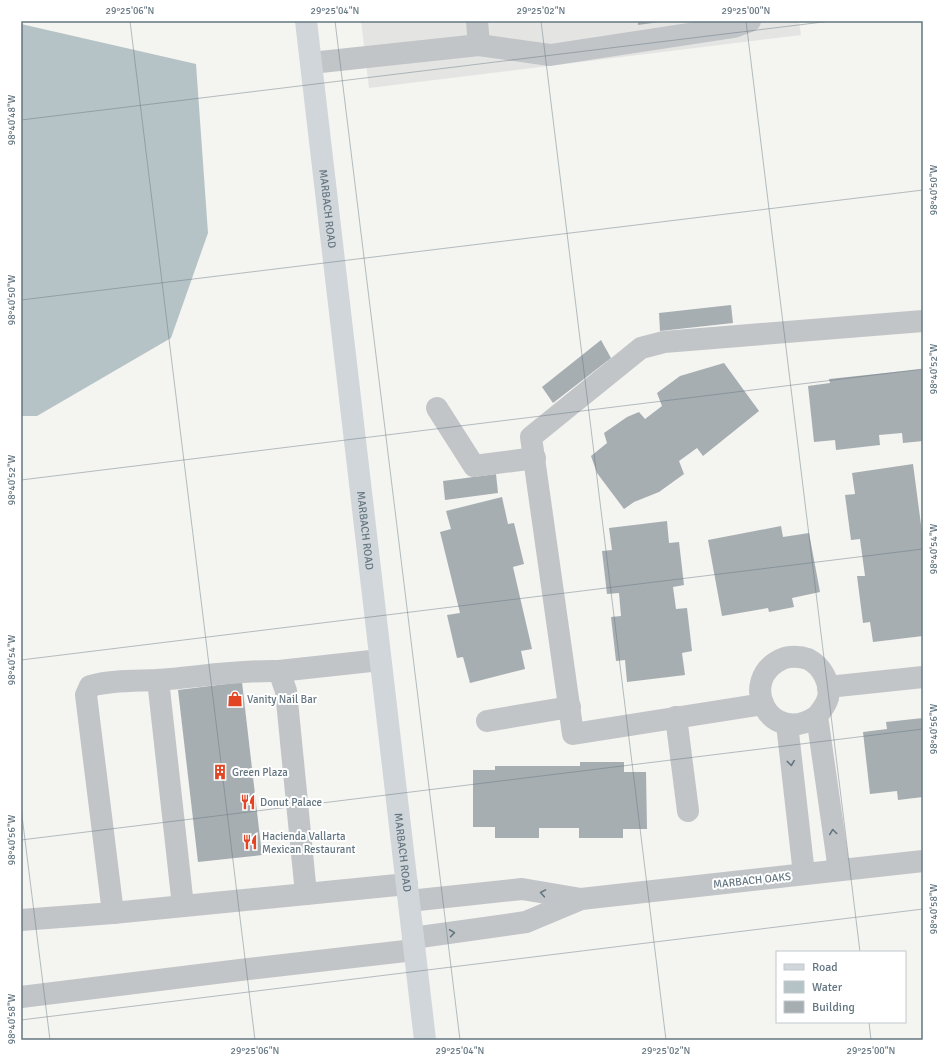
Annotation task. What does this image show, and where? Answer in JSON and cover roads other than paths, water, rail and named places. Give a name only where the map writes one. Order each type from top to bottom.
[{"type":"main road","name":"MARBACH ROAD","points":[[306,21],[425,1040]]},
{"type":"street","points":[[477,21],[479,45]]},
{"type":"street","points":[[311,63],[479,45],[550,55],[734,27],[750,21]]},
{"type":"street","points":[[763,704],[574,734],[532,437],[641,348],[664,342],[923,321]]},
{"type":"street","points":[[437,408],[474,466],[534,458]]},
{"type":"street","points":[[797,656],[808,659],[818,666],[825,675],[828,687],[828,697],[824,707],[817,716],[808,722],[798,725],[787,724],[777,720],[768,713],[763,704],[760,693],[761,681],[766,670],[775,662],[785,658],[797,656]]},
{"type":"street","points":[[113,913],[86,695],[90,686],[100,683],[158,680],[260,671],[279,671],[380,660]]},
{"type":"street","points":[[279,671],[286,691],[306,894]]},
{"type":"street","points":[[828,687],[923,677]]},
{"type":"street","points":[[158,680],[183,906]]},
{"type":"street","points":[[487,721],[570,707]]},
{"type":"street","points":[[817,716],[839,870]]},
{"type":"street","points":[[676,718],[688,811]]},
{"type":"street","points":[[787,724],[804,874]]},
{"type":"street","name":"MARBACH OAKS","points":[[21,920],[113,913],[306,894],[408,893],[522,889],[581,899],[923,861]]},
{"type":"street","name":"MARBACH OAKS","points":[[21,997],[240,970],[414,944],[526,922],[581,899]]},
{"type":"water","points":[[21,24],[196,64],[208,233],[171,338],[37,416],[21,416]]},
{"type":"place","name":"Vanity Nail Bar","points":[[235,699]]},
{"type":"place","name":"Green Plaza","points":[[220,772]]},
{"type":"place","name":"Donut Palace","points":[[248,802]]},
{"type":"place","name":"Hacienda Vallarta Mexican Restaurant","points":[[250,842]]}]
